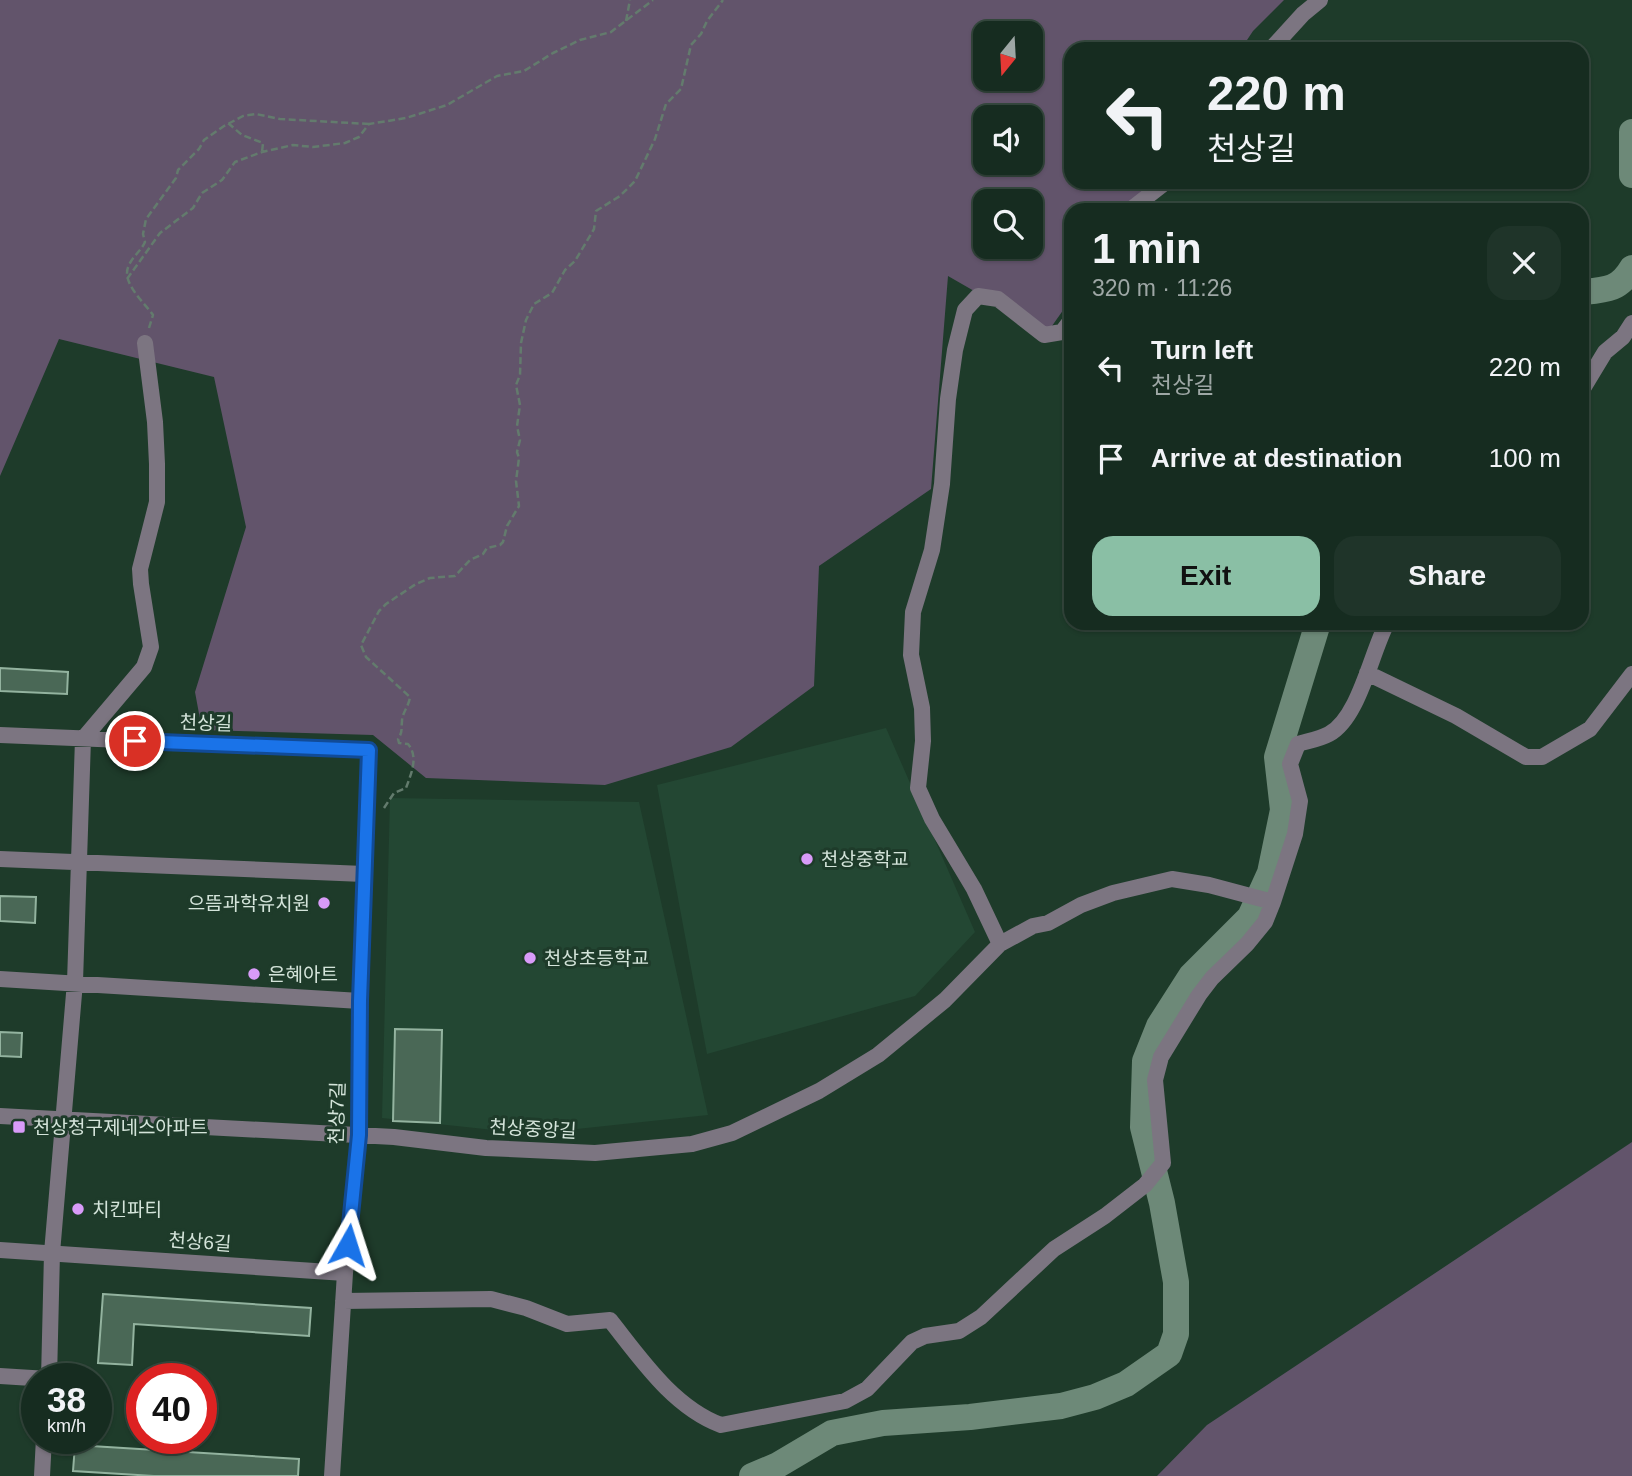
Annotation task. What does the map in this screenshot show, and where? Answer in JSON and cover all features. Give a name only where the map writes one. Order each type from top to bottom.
[{"type":"street","points":[[1277,42],[1320,0]]},
{"type":"street","points":[[1139,203],[1157,189]]},
{"type":"street","points":[[1000,944],[974,889],[932,819],[918,788],[923,730],[922,708],[911,655],[913,612],[932,550],[942,484],[948,399],[955,350],[965,310],[978,296],[998,299],[1044,335],[1064,329]]},
{"type":"street","points":[[1589,378],[1605,352],[1623,337],[1632,323]]},
{"type":"street","points":[[49,1363],[52,1253],[75,982],[83,739],[144,667],[151,647],[140,569],[157,502],[158,464],[145,343]]},
{"type":"street","points":[[343,1301],[491,1299],[526,1308],[567,1324],[610,1320],[660,1382],[704,1419],[721,1425],[845,1401],[867,1389],[912,1342],[925,1336],[959,1331],[981,1317],[1055,1249],[1145,1185],[1163,1163],[1155,1080],[1161,1057],[1212,978],[1265,922],[1294,834],[1300,801],[1290,764],[1298,744],[1330,733],[1342,724],[1361,691],[1384,630]]},
{"type":"street","points":[[1367,673],[1456,716],[1526,757],[1542,757],[1590,729],[1632,674]]},
{"type":"street","name":"천상길","points":[[0,735],[369,750]]},
{"type":"street","name":"천상7길","points":[[332,1476],[345,1273],[359,1135],[360,1001],[369,750]]},
{"type":"street","points":[[0,859],[364,874]]},
{"type":"street","name":"천상중앙길","points":[[0,1116],[394,1137],[486,1148],[595,1153],[692,1144],[732,1133],[819,1091],[878,1055],[944,1000],[1000,944],[1081,905],[1172,879],[1270,901]]},
{"type":"street","points":[[0,979],[360,1001]]},
{"type":"street","name":"천상6길","points":[[0,1250],[345,1273]]},
{"type":"street","points":[[0,1376],[21,1377]]},
{"type":"street","points":[[42,1476],[43,1454]]},
{"type":"path","points":[[626,21],[630,0]]},
{"type":"path","points":[[153,315],[127,279],[127,268],[134,257],[140,254],[145,242],[143,233],[146,219],[176,178],[178,170],[199,149],[204,140],[228,124],[243,116],[256,114],[279,120],[369,124],[405,118],[447,105],[497,76],[524,71],[580,40],[611,32],[653,0]]},
{"type":"path","points":[[382,811],[394,793],[405,788],[410,776],[414,759],[412,748],[408,744],[399,743],[398,739],[403,731],[401,720],[409,707],[410,697],[366,657],[361,645],[379,611],[386,604],[430,578],[455,576],[470,560],[483,554],[487,548],[503,542],[507,526],[519,506],[516,481],[520,458],[517,452],[520,440],[517,425],[520,405],[516,385],[520,374],[521,343],[526,320],[534,304],[552,293],[565,270],[575,261],[594,229],[596,211],[620,196],[635,181],[655,139],[666,104],[681,89],[691,45],[702,34],[707,21],[723,0]]},
{"type":"path","points":[[228,124],[242,135],[263,143],[262,152]]},
{"type":"path","points":[[127,279],[160,233],[193,208],[202,193],[222,180],[235,162],[293,145],[313,147],[345,144],[359,137],[369,124]]},
{"type":"shaded area","points":[[0,0],[1284,0],[1246,42],[1064,42],[1064,189],[1145,189],[1136,203],[1064,203],[1064,309],[1047,333],[948,276],[931,489],[819,566],[814,686],[731,747],[605,785],[426,778],[373,735],[202,730],[195,692],[246,527],[214,377],[59,339],[0,476]]},
{"type":"shaded area","name":"천상중학교","points":[[886,728],[975,932],[915,996],[707,1054],[657,785]]},
{"type":"shaded area","name":"천상초등학교","points":[[390,798],[639,802],[708,1115],[530,1134],[382,1118]]},
{"type":"shaded area","points":[[1632,1142],[1632,1476],[1157,1476],[1207,1425]]},
{"type":"building","points":[[0,668],[68,672],[67,694],[0,691]]},
{"type":"building","points":[[0,896],[36,897],[35,923],[0,921]]},
{"type":"building","points":[[395,1029],[442,1030],[440,1123],[393,1121]]},
{"type":"building","points":[[0,1032],[22,1033],[21,1057],[0,1056]]},
{"type":"building","points":[[103,1294],[311,1308],[309,1336],[134,1324],[132,1363],[98,1363]]},
{"type":"building","points":[[112,1447],[126,1448],[126,1454],[217,1454],[299,1459],[298,1476],[154,1476],[73,1471],[74,1454],[112,1454]]},
{"type":"waterway","points":[[1632,132],[1632,175]]},
{"type":"waterway","points":[[1589,292],[1617,285],[1632,268]]},
{"type":"waterway","points":[[752,1476],[778,1465],[832,1433],[883,1423],[970,1417],[1061,1406],[1095,1397],[1126,1384],[1169,1354],[1176,1334],[1176,1282],[1162,1203],[1143,1127],[1145,1061],[1159,1026],[1191,976],[1250,917],[1270,873],[1283,810],[1277,757],[1316,630]]},
{"type":"place","name":"천상중학교","points":[[807,859]]},
{"type":"place","name":"으뜸과학유치원","points":[[324,903]]},
{"type":"place","name":"천상초등학교","points":[[530,958]]},
{"type":"place","name":"은혜아트","points":[[254,974]]},
{"type":"place","name":"천상청구제네스아파트","points":[[19,1127]]},
{"type":"place","name":"치킨파티","points":[[78,1209]]},
{"type":"route","points":[[135,741],[369,750],[360,1001],[359,1135],[348,1245]]}]
